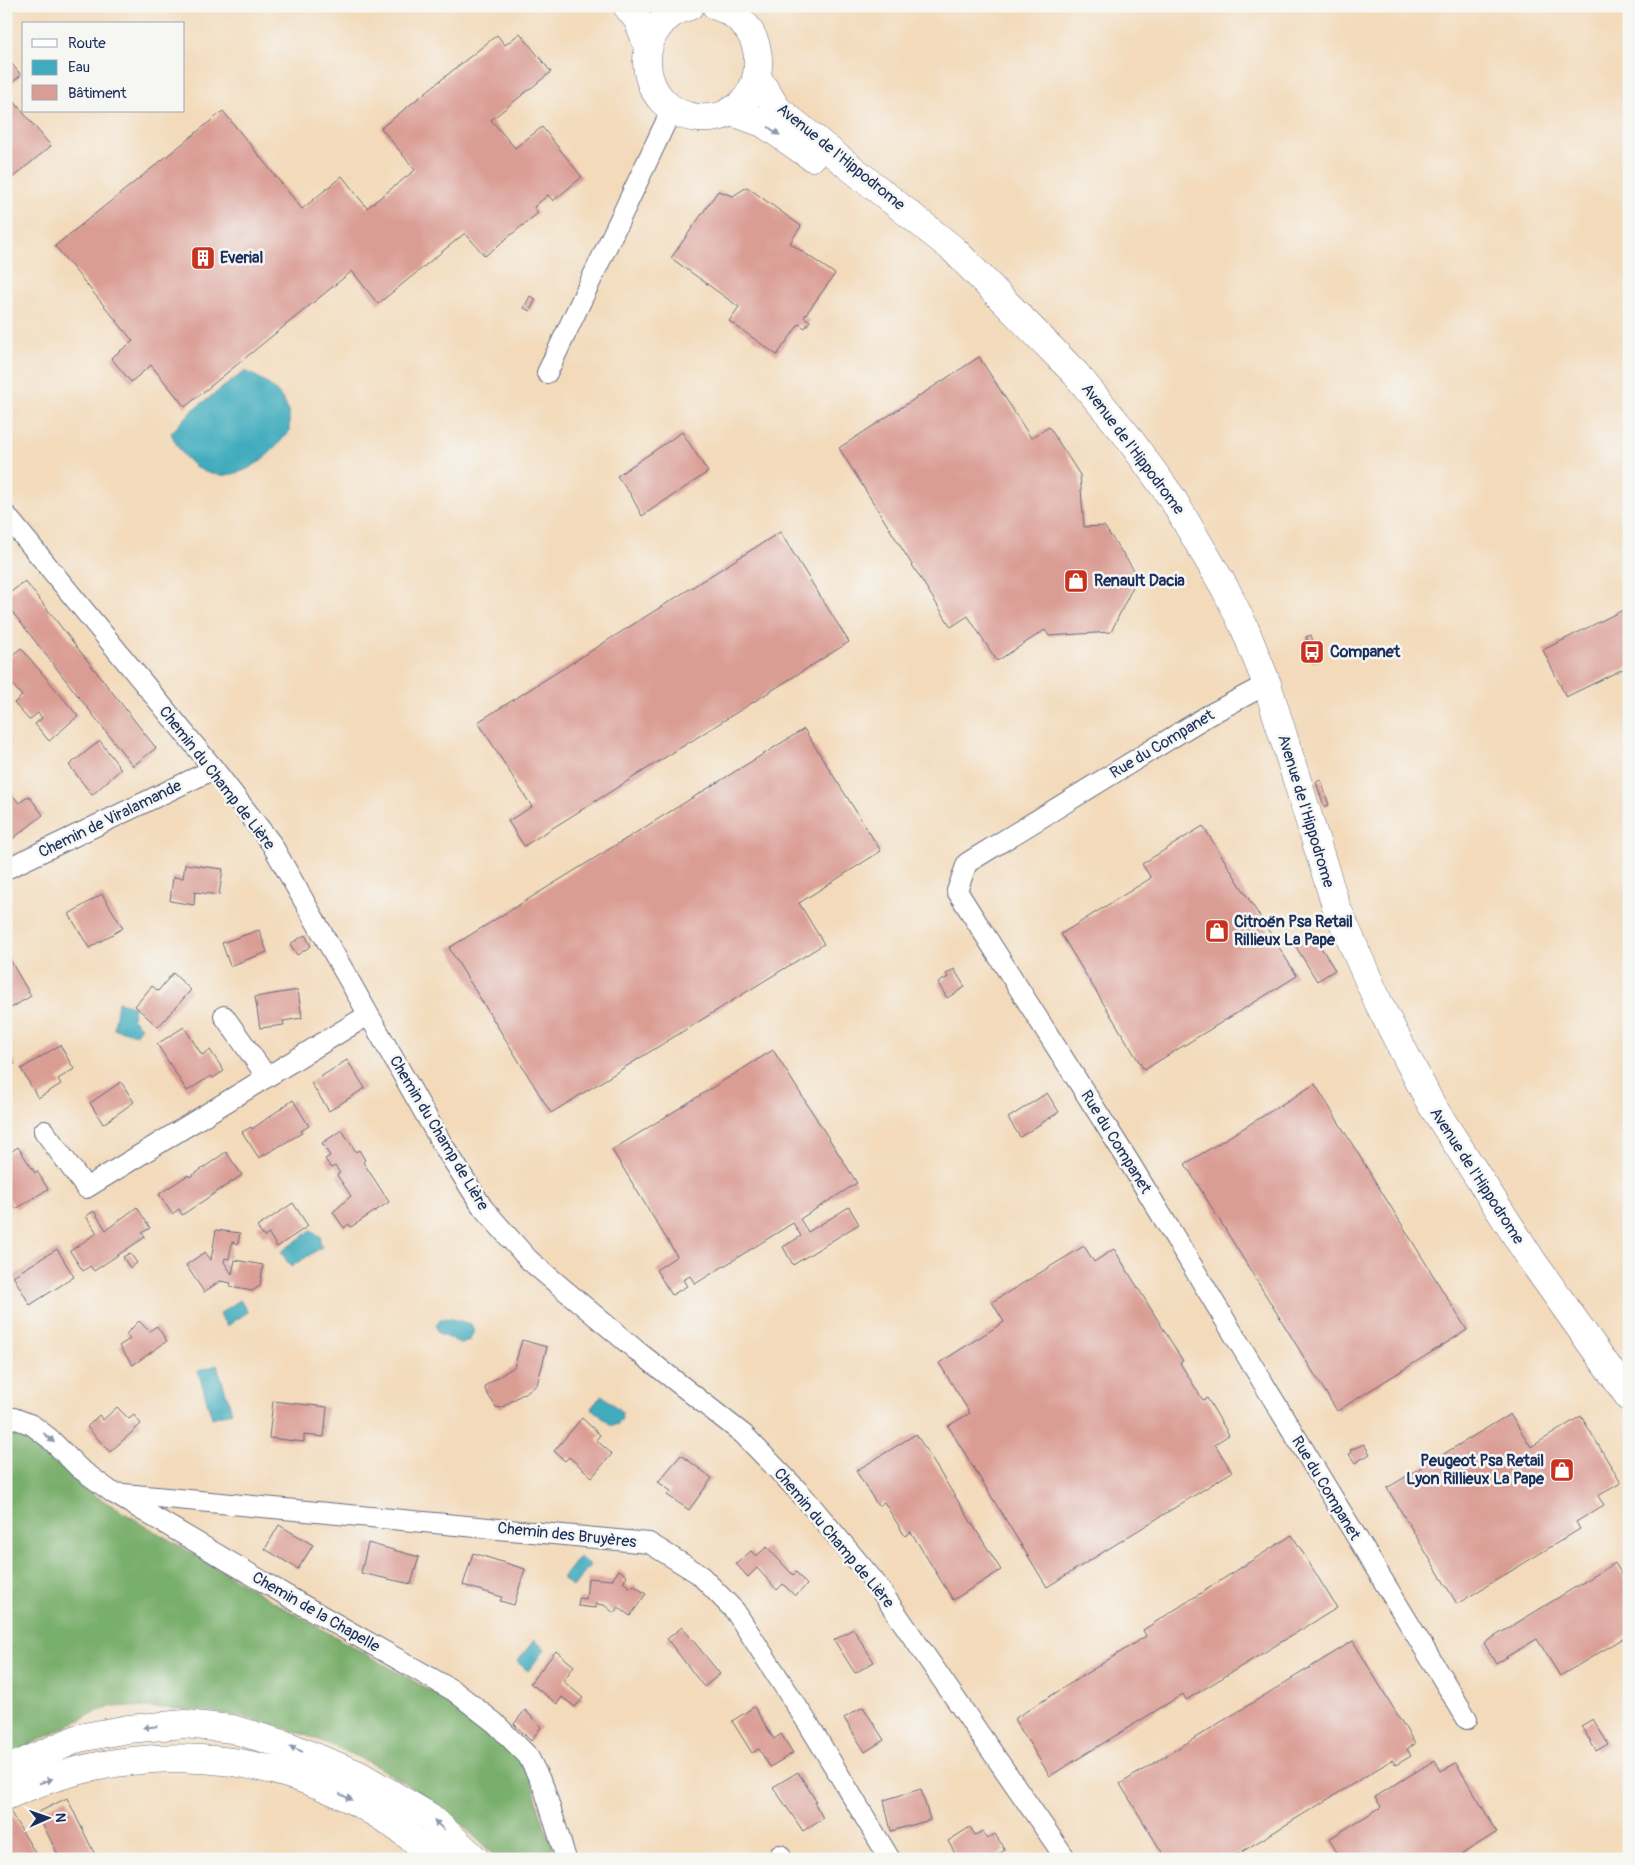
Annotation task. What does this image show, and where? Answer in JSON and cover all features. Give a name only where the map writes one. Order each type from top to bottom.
[{"type":"main road","points":[[627,6],[638,20],[648,46]]},
{"type":"main road","points":[[681,7],[666,18],[655,31],[648,46],[646,64],[650,81],[658,97],[672,109],[700,118],[716,117],[730,111],[742,102],[751,91],[757,77],[760,62],[757,46],[751,31],[741,19],[727,10],[716,6]]},
{"type":"main road","name":"Avenue de l'Hippodrome","points":[[757,77],[777,109],[953,249],[995,294],[1076,373],[1125,433],[1172,498],[1226,590],[1267,684],[1336,906],[1378,1004],[1430,1104],[1533,1262],[1629,1397]]},
{"type":"main road","name":"Avenue de l'Hippodrome","points":[[730,111],[763,123],[811,156],[934,253],[995,294]]},
{"type":"main road","points":[[6,1770],[79,1738],[128,1730],[185,1724],[232,1729],[284,1744],[359,1774],[430,1817],[474,1859]]},
{"type":"main road","points":[[6,1796],[86,1769],[148,1759],[190,1757],[228,1761],[295,1776],[329,1789],[374,1811],[416,1840],[436,1859]]},
{"type":"street","points":[[547,373],[672,109]]},
{"type":"street","name":"Chemin du Champ de Lière","points":[[6,515],[214,769],[270,843],[368,1016],[483,1208],[529,1260],[636,1350],[743,1434],[803,1496],[880,1589],[1066,1859]]},
{"type":"street","name":"Rue du Companet","points":[[1267,684],[1207,716],[967,863],[957,891],[1131,1165],[1467,1719]]},
{"type":"street","name":"Chemin de Viralamande","points":[[6,870],[214,769]]},
{"type":"street","points":[[224,1016],[267,1077]]},
{"type":"street","points":[[44,1131],[86,1188],[368,1016]]},
{"type":"street","name":"Chemin de la Chapelle","points":[[6,1419],[14,1418],[32,1425],[49,1438],[79,1468],[113,1492],[301,1604],[447,1686],[495,1723],[528,1756],[544,1788],[566,1859]]},
{"type":"street","name":"Chemin des Bruyères","points":[[113,1492],[649,1543],[699,1574],[735,1611],[809,1725],[890,1859]]},
{"type":"green space","points":[[6,1433],[31,1439],[94,1495],[279,1605],[465,1710],[498,1735],[521,1762],[532,1782],[541,1816],[558,1859],[497,1859],[463,1826],[426,1797],[385,1771],[342,1750],[298,1732],[204,1711],[131,1706],[105,1708],[6,1756]]},
{"type":"water","points":[[245,371],[265,382],[282,399],[289,414],[289,432],[263,459],[245,470],[232,474],[219,475],[207,473],[196,467],[187,458],[178,447],[171,433],[193,410]]},
{"type":"water","points":[[118,1002],[134,1006],[132,1018],[141,1027],[136,1034],[114,1029]]},
{"type":"water","points":[[311,1230],[321,1237],[320,1243],[322,1247],[291,1267],[281,1252]]},
{"type":"water","points":[[240,1300],[248,1312],[227,1326],[219,1314]]},
{"type":"water","points":[[447,1318],[471,1324],[474,1331],[469,1341],[462,1344],[438,1333],[436,1324],[442,1319]]},
{"type":"water","points":[[217,1365],[232,1412],[212,1418],[198,1371]]},
{"type":"water","points":[[602,1395],[623,1413],[621,1415],[622,1419],[617,1425],[614,1424],[612,1426],[591,1408]]},
{"type":"water","points":[[579,1557],[590,1565],[573,1587],[562,1578]]},
{"type":"water","points":[[534,1640],[545,1649],[528,1671],[517,1662]]},
{"type":"building","points":[[520,33],[551,72],[491,120],[515,148],[542,127],[582,177],[553,201],[548,195],[534,207],[538,213],[485,256],[465,233],[378,304],[352,271],[185,407],[151,365],[131,382],[111,358],[133,341],[55,246],[223,111],[302,209],[342,176],[367,208],[415,170],[381,128],[497,35],[505,45]]},
{"type":"building","points":[[6,57],[21,75],[6,88]]},
{"type":"building","points":[[6,92],[51,146],[6,183]]},
{"type":"building","points":[[747,187],[801,226],[790,243],[835,274],[804,317],[810,321],[805,328],[799,324],[777,355],[729,321],[739,307],[671,258],[718,191],[733,196]]},
{"type":"building","points":[[530,296],[536,299],[530,311],[524,308]]},
{"type":"building","points":[[979,357],[1031,438],[1049,427],[1080,475],[1084,527],[1104,526],[1138,576],[1111,632],[1049,636],[1045,630],[997,661],[968,616],[951,627],[839,448]]},
{"type":"building","points":[[682,432],[708,472],[642,516],[631,495],[617,476]]},
{"type":"building","points":[[780,532],[849,642],[524,846],[508,821],[532,807],[478,722]]},
{"type":"building","points":[[25,581],[156,748],[133,766],[6,604],[6,596]]},
{"type":"building","points":[[1629,607],[1629,666],[1566,697],[1543,650]]},
{"type":"building","points":[[1311,635],[1318,660],[1313,662],[1306,637]]},
{"type":"building","points":[[21,648],[78,716],[49,741],[35,724],[42,718],[38,713],[29,720],[14,703],[22,696],[12,684],[6,689],[6,660]]},
{"type":"building","points":[[804,729],[881,851],[799,903],[824,944],[551,1113],[449,948]]},
{"type":"building","points":[[100,741],[121,769],[92,795],[69,765]]},
{"type":"building","points":[[1321,780],[1329,805],[1324,807],[1316,782]]},
{"type":"building","points":[[6,787],[19,803],[29,796],[43,815],[10,841],[6,837]]},
{"type":"building","points":[[1203,826],[1297,976],[1144,1070],[1061,934],[1151,878],[1142,864]]},
{"type":"building","points":[[185,864],[223,869],[219,895],[195,892],[194,905],[170,901],[173,877],[183,878]]},
{"type":"building","points":[[102,894],[123,928],[89,948],[69,914]]},
{"type":"building","points":[[259,930],[267,952],[230,966],[222,943]]},
{"type":"building","points":[[1311,931],[1335,970],[1317,981],[1293,942]]},
{"type":"building","points":[[305,935],[311,946],[297,955],[290,944]]},
{"type":"building","points":[[6,953],[31,996],[11,1008],[6,1001]]},
{"type":"building","points":[[954,969],[965,987],[947,998],[938,983],[948,977],[946,974]]},
{"type":"building","points":[[173,973],[191,990],[158,1027],[135,1006],[152,986],[158,991]]},
{"type":"building","points":[[298,990],[302,1018],[283,1021],[284,1025],[260,1028],[255,997]]},
{"type":"building","points":[[184,1027],[202,1055],[210,1050],[224,1071],[213,1078],[211,1076],[187,1091],[157,1044]]},
{"type":"building","points":[[60,1045],[74,1069],[58,1079],[61,1084],[38,1098],[21,1069]]},
{"type":"building","points":[[773,1050],[857,1183],[800,1219],[808,1232],[849,1207],[859,1224],[793,1265],[783,1247],[801,1236],[793,1223],[695,1284],[690,1276],[683,1280],[687,1286],[672,1295],[656,1270],[677,1256],[612,1150]]},
{"type":"building","points":[[12,1058],[15,1064],[6,1070],[6,1061]]},
{"type":"building","points":[[347,1060],[365,1088],[329,1111],[311,1083]]},
{"type":"building","points":[[121,1082],[134,1102],[103,1124],[90,1103]]},
{"type":"building","points":[[1315,1084],[1467,1330],[1337,1411],[1185,1164]]},
{"type":"building","points":[[1047,1093],[1059,1112],[1020,1137],[1008,1118]]},
{"type":"building","points":[[293,1100],[309,1126],[301,1131],[302,1133],[259,1158],[242,1132],[251,1127],[252,1129]]},
{"type":"building","points":[[342,1130],[356,1152],[359,1150],[365,1160],[363,1162],[389,1202],[351,1227],[349,1224],[344,1228],[333,1212],[351,1196],[337,1175],[340,1173],[335,1166],[331,1168],[325,1159],[330,1156],[322,1143]]},
{"type":"building","points":[[18,1147],[35,1173],[37,1171],[48,1189],[16,1209],[10,1200],[6,1201],[6,1155]]},
{"type":"building","points":[[226,1152],[242,1175],[182,1215],[179,1209],[172,1214],[159,1194],[188,1175],[189,1177],[196,1173]]},
{"type":"building","points":[[293,1203],[308,1226],[277,1247],[269,1234],[264,1237],[257,1227]]},
{"type":"building","points":[[137,1207],[150,1228],[142,1233],[145,1237],[94,1271],[90,1266],[83,1271],[70,1251],[97,1233],[86,1216],[94,1211],[106,1230]]},
{"type":"building","points":[[216,1230],[240,1233],[238,1244],[232,1242],[229,1259],[225,1258],[224,1262],[232,1274],[235,1260],[263,1265],[260,1286],[252,1291],[230,1287],[231,1283],[220,1281],[204,1292],[186,1265],[205,1252],[211,1260]]},
{"type":"building","points":[[1084,1246],[1094,1262],[1114,1249],[1183,1361],[1180,1363],[1203,1400],[1207,1398],[1229,1435],[1215,1444],[1232,1472],[1047,1587],[948,1426],[970,1413],[939,1363],[1004,1322],[992,1302]]},
{"type":"building","points":[[57,1249],[74,1277],[30,1305],[13,1276]]},
{"type":"building","points":[[130,1253],[137,1263],[130,1268],[123,1257]]},
{"type":"building","points":[[139,1321],[149,1331],[157,1326],[167,1341],[133,1365],[119,1346],[130,1339],[126,1334]]},
{"type":"building","points":[[522,1340],[547,1347],[537,1385],[501,1408],[496,1407],[485,1390],[486,1385],[514,1367]]},
{"type":"building","points":[[273,1401],[327,1407],[324,1437],[304,1435],[304,1442],[269,1438]]},
{"type":"building","points":[[117,1407],[129,1419],[134,1415],[141,1424],[110,1452],[87,1427],[99,1415],[103,1420]]},
{"type":"building","points":[[1510,1414],[1531,1447],[1581,1416],[1621,1483],[1598,1496],[1604,1505],[1576,1522],[1580,1529],[1457,1604],[1387,1488]]},
{"type":"building","points":[[582,1418],[600,1435],[596,1440],[612,1454],[592,1477],[569,1457],[565,1461],[554,1451]]},
{"type":"building","points":[[916,1434],[1001,1570],[953,1600],[911,1532],[905,1536],[884,1502],[878,1506],[856,1471]]},
{"type":"building","points":[[1364,1444],[1370,1454],[1355,1463],[1349,1454],[1351,1453],[1350,1450]]},
{"type":"building","points":[[681,1455],[712,1478],[689,1510],[667,1495],[671,1491],[658,1482]]},
{"type":"building","points":[[279,1525],[313,1545],[298,1569],[265,1549]]},
{"type":"building","points":[[1292,1535],[1337,1608],[1186,1700],[1183,1694],[1050,1776],[1014,1719],[1146,1636],[1143,1630]]},
{"type":"building","points":[[368,1543],[419,1557],[411,1584],[361,1573]]},
{"type":"building","points":[[767,1547],[793,1575],[796,1572],[807,1585],[795,1596],[783,1584],[777,1590],[757,1568],[748,1577],[736,1564],[751,1551],[756,1556]]},
{"type":"building","points":[[473,1553],[525,1569],[514,1605],[500,1601],[502,1597],[463,1585]]},
{"type":"building","points":[[1615,1563],[1629,1586],[1629,1635],[1560,1676],[1537,1639],[1496,1663],[1484,1643]]},
{"type":"building","points":[[619,1570],[627,1576],[623,1582],[631,1588],[633,1585],[646,1594],[630,1616],[618,1607],[614,1613],[604,1605],[596,1604],[596,1608],[578,1606],[579,1598],[586,1599],[588,1578],[612,1580]]},
{"type":"building","points":[[682,1627],[720,1674],[704,1687],[667,1639]]},
{"type":"building","points":[[853,1629],[874,1662],[855,1673],[834,1640]]},
{"type":"building","points":[[1353,1641],[1415,1744],[1407,1749],[1411,1756],[1396,1765],[1392,1760],[1230,1859],[1166,1859],[1120,1784]]},
{"type":"building","points":[[556,1651],[574,1666],[563,1681],[583,1698],[575,1707],[562,1697],[557,1704],[530,1683]]},
{"type":"building","points":[[754,1707],[774,1739],[781,1734],[793,1753],[770,1767],[759,1749],[752,1753],[732,1721]]},
{"type":"building","points":[[863,1707],[884,1740],[865,1752],[844,1718]]},
{"type":"building","points":[[525,1710],[541,1727],[531,1741],[514,1724]]},
{"type":"building","points":[[1593,1719],[1608,1744],[1596,1751],[1581,1726]]},
{"type":"building","points":[[1435,1760],[1441,1771],[1456,1763],[1497,1832],[1454,1859],[1341,1859],[1329,1839],[1381,1807],[1375,1797]]},
{"type":"building","points":[[798,1772],[816,1801],[814,1802],[823,1818],[803,1831],[773,1787]]},
{"type":"building","points":[[921,1789],[930,1820],[891,1831],[884,1800]]},
{"type":"building","points":[[67,1798],[97,1859],[60,1859],[37,1813]]},
{"type":"building","points":[[6,1806],[39,1859],[13,1859],[6,1848]]},
{"type":"building","points":[[970,1827],[975,1835],[983,1831],[987,1839],[995,1834],[1005,1850],[991,1859],[958,1859],[948,1841]]},
{"type":"place","name":"Everial","points":[[203,258]]},
{"type":"place","name":"Renault Dacia","points":[[1076,581]]},
{"type":"place","name":"Companet","points":[[1312,652]]},
{"type":"place","name":"Citroën Psa Retail Rillieux La Pape","points":[[1217,931]]},
{"type":"place","name":"Peugeot Psa Retail Lyon Rillieux La Pape","points":[[1562,1470]]}]
